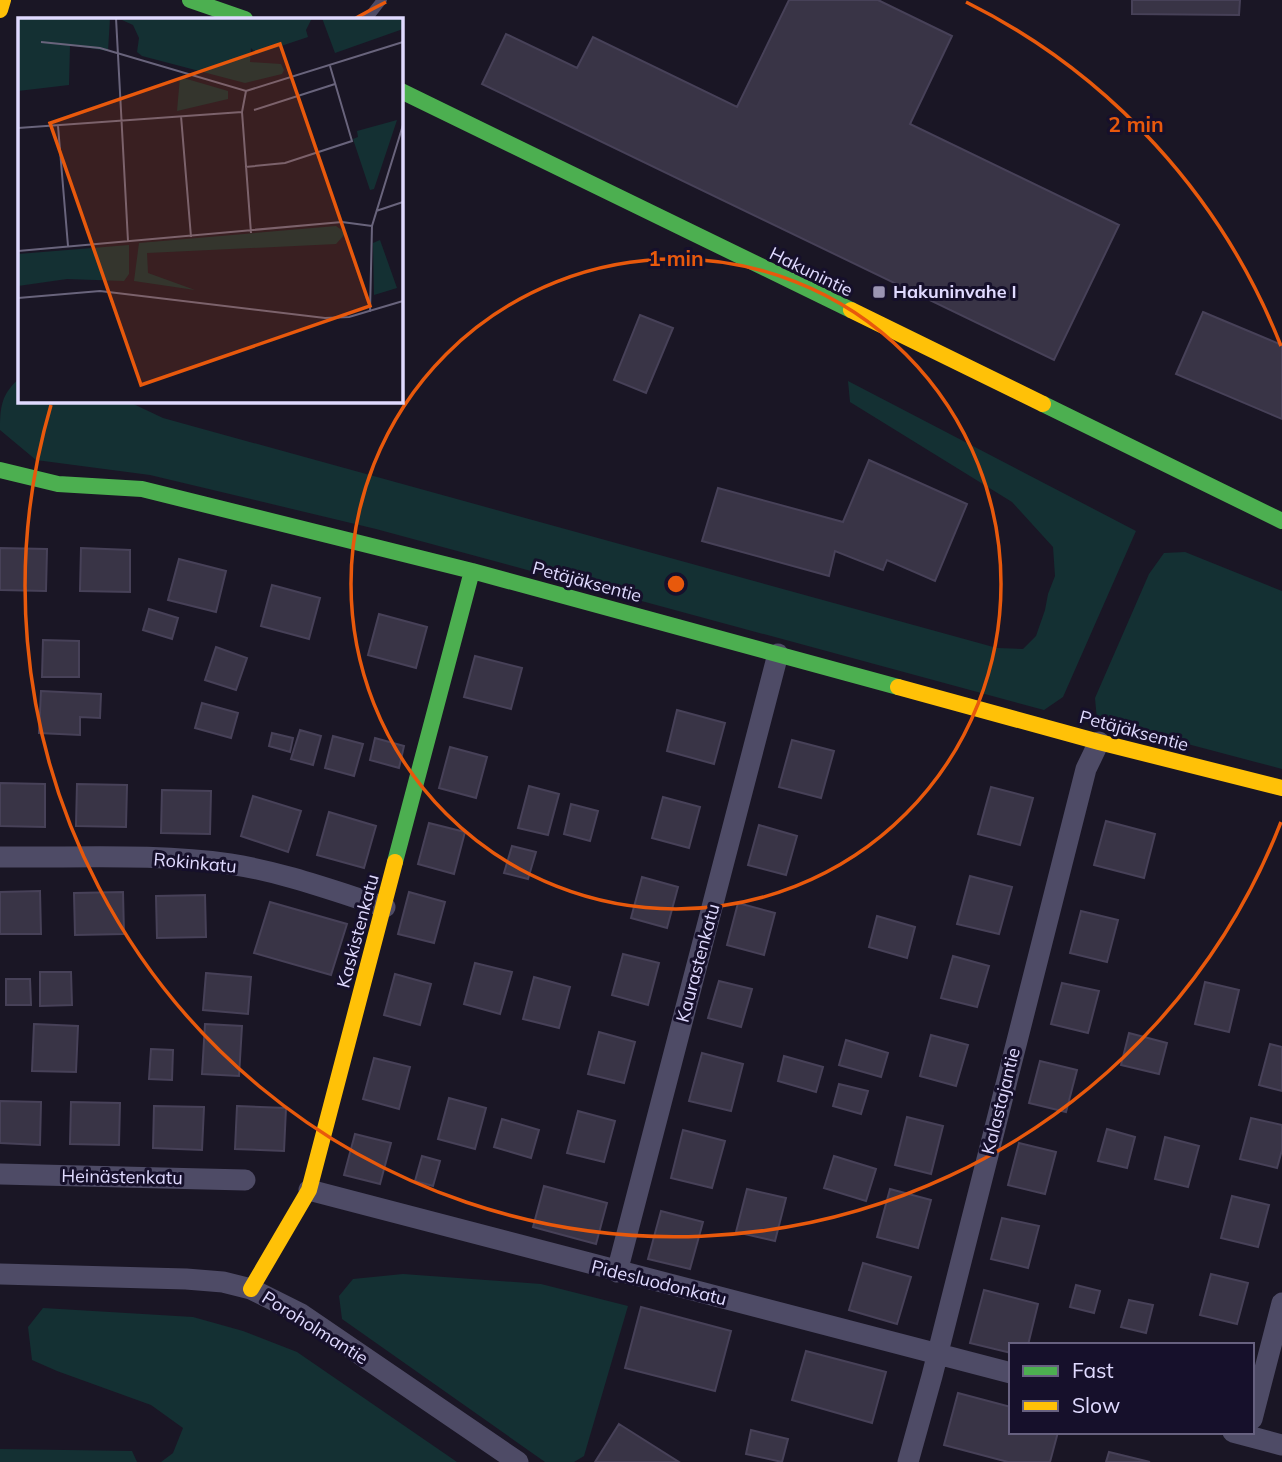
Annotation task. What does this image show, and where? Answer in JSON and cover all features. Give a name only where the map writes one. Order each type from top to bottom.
[{"type":"main road","points":[[0,9],[3,0]]},
{"type":"main road","points":[[190,0],[242,18]]},
{"type":"main road","name":"Hakunintie","points":[[402,92],[1282,522]]},
{"type":"main road","name":"Petäjäksentie","points":[[0,470],[58,484],[142,489],[472,571],[1099,742],[1282,788]]},
{"type":"main road","name":"Kaskistenkatu","points":[[251,1289],[309,1190],[472,571]]},
{"type":"street","name":"Kaurastenkatu","points":[[617,1272],[778,654]]},
{"type":"street","name":"Kalastajantie","points":[[908,1462],[1086,769],[1099,742]]},
{"type":"street","name":"Rokinkatu","points":[[0,857],[183,860],[231,864],[300,880],[385,907]]},
{"type":"street","name":"Heinästenkatu","points":[[0,1174],[245,1180]]},
{"type":"street","name":"Pidesluodonkatu","points":[[309,1190],[1009,1372]]},
{"type":"street","name":"Poroholmantie","points":[[0,1274],[186,1279],[223,1282],[251,1289],[301,1314],[518,1462]]},
{"type":"street","points":[[1254,1399],[1282,1303]]},
{"type":"street","points":[[1254,1434],[1282,1446]]},
{"type":"lane","points":[[369,18],[382,0]]},
{"type":"green space","points":[[18,380],[18,402],[129,402],[163,418],[997,648],[1023,649],[1036,636],[1055,576],[1053,547],[1012,502],[850,402],[848,381],[1136,531],[1063,697],[1044,710],[376,529],[150,475],[36,460],[0,430],[0,415],[8,390]]},
{"type":"green space","points":[[1185,552],[1282,591],[1282,769],[1097,720],[1095,698],[1149,574],[1164,553]]},
{"type":"green space","points":[[403,1274],[541,1284],[628,1306],[584,1456],[574,1462],[545,1462],[342,1319],[339,1296],[353,1279]]},
{"type":"green space","points":[[43,1308],[193,1317],[243,1331],[297,1352],[457,1462],[161,1462],[173,1453],[183,1428],[151,1405],[32,1360],[28,1327]]},
{"type":"green space","points":[[0,1449],[132,1451],[137,1462],[0,1462]]},
{"type":"building","points":[[789,0],[878,0],[952,36],[910,124],[1119,225],[1054,360],[482,84],[506,34],[577,68],[593,37],[737,107]]},
{"type":"building","points":[[1132,0],[1240,0],[1239,15],[1132,14]]},
{"type":"building","points":[[1203,312],[1282,345],[1282,419],[1176,374]]},
{"type":"building","points":[[640,315],[673,328],[646,393],[614,380]]},
{"type":"building","points":[[869,460],[967,504],[935,581],[887,560],[883,570],[835,551],[829,576],[702,541],[718,488],[843,522]]},
{"type":"building","points":[[0,548],[47,549],[46,591],[0,590]]},
{"type":"building","points":[[81,548],[130,550],[130,592],[80,591]]},
{"type":"building","points":[[179,559],[226,571],[216,612],[168,600]]},
{"type":"building","points":[[272,585],[320,598],[309,639],[261,626]]},
{"type":"building","points":[[149,609],[178,618],[172,639],[143,630]]},
{"type":"building","points":[[379,614],[427,627],[416,668],[368,655]]},
{"type":"building","points":[[43,640],[79,641],[79,677],[42,677]]},
{"type":"building","points":[[216,647],[247,658],[236,690],[205,680]]},
{"type":"building","points":[[475,656],[522,668],[511,709],[464,697]]},
{"type":"building","points":[[41,691],[101,694],[100,718],[80,717],[80,735],[39,733]]},
{"type":"building","points":[[202,703],[238,713],[231,738],[195,728]]},
{"type":"building","points":[[677,710],[725,723],[714,764],[667,751]]},
{"type":"building","points":[[300,730],[321,736],[313,765],[291,759]]},
{"type":"building","points":[[272,733],[293,738],[290,752],[269,746]]},
{"type":"building","points":[[333,736],[363,744],[354,776],[325,768]]},
{"type":"building","points":[[375,738],[404,746],[399,768],[370,760]]},
{"type":"building","points":[[792,740],[834,751],[821,798],[779,787]]},
{"type":"building","points":[[450,747],[487,757],[476,798],[439,788]]},
{"type":"building","points":[[0,783],[45,784],[45,827],[0,826]]},
{"type":"building","points":[[77,784],[127,785],[126,827],[76,826]]},
{"type":"building","points":[[529,786],[559,794],[548,835],[518,828]]},
{"type":"building","points":[[991,787],[1033,798],[1020,845],[978,834]]},
{"type":"building","points":[[162,790],[211,791],[210,834],[161,833]]},
{"type":"building","points":[[253,796],[301,811],[288,852],[241,836]]},
{"type":"building","points":[[663,797],[700,807],[689,848],[652,838]]},
{"type":"building","points":[[571,804],[598,811],[590,841],[564,834]]},
{"type":"building","points":[[329,812],[376,826],[364,868],[317,855]]},
{"type":"building","points":[[1106,821],[1155,834],[1144,878],[1094,865]]},
{"type":"building","points":[[429,823],[465,832],[454,874],[418,864]]},
{"type":"building","points":[[759,825],[797,836],[786,875],[748,865]]},
{"type":"building","points":[[512,846],[536,852],[528,879],[504,873]]},
{"type":"building","points":[[970,876],[1012,887],[999,934],[957,924]]},
{"type":"building","points":[[642,877],[678,887],[667,928],[631,918]]},
{"type":"building","points":[[40,891],[41,934],[0,934],[0,892]]},
{"type":"building","points":[[123,892],[124,934],[75,935],[74,893]]},
{"type":"building","points":[[409,892],[445,902],[434,943],[398,934]]},
{"type":"building","points":[[205,895],[206,937],[157,938],[156,896]]},
{"type":"building","points":[[270,902],[347,924],[331,975],[254,953]]},
{"type":"building","points":[[738,903],[775,913],[764,955],[727,945]]},
{"type":"building","points":[[1081,911],[1118,920],[1107,962],[1070,953]]},
{"type":"building","points":[[877,916],[915,927],[907,958],[869,947]]},
{"type":"building","points":[[623,954],[659,963],[648,1005],[612,995]]},
{"type":"building","points":[[953,956],[989,966],[977,1007],[941,998]]},
{"type":"building","points":[[475,963],[512,972],[500,1014],[464,1004]]},
{"type":"building","points":[[40,972],[71,972],[72,1005],[40,1006]]},
{"type":"building","points":[[206,973],[251,977],[248,1014],[203,1010]]},
{"type":"building","points":[[395,974],[431,984],[420,1025],[384,1015]]},
{"type":"building","points":[[534,977],[570,987],[559,1028],[523,1019]]},
{"type":"building","points":[[6,979],[30,979],[31,1005],[6,1005]]},
{"type":"building","points":[[719,981],[752,989],[741,1027],[708,1018]]},
{"type":"building","points":[[1205,982],[1239,990],[1229,1032],[1195,1024]]},
{"type":"building","points":[[1062,983],[1099,991],[1088,1033],[1051,1024]]},
{"type":"building","points":[[34,1024],[78,1026],[76,1072],[32,1071]]},
{"type":"building","points":[[205,1024],[242,1026],[239,1076],[202,1074]]},
{"type":"building","points":[[599,1032],[635,1042],[624,1083],[588,1074]]},
{"type":"building","points":[[1129,1033],[1167,1043],[1159,1074],[1121,1065]]},
{"type":"building","points":[[931,1035],[968,1045],[956,1086],[920,1076]]},
{"type":"building","points":[[846,1040],[888,1053],[881,1077],[839,1065]]},
{"type":"building","points":[[1270,1044],[1282,1047],[1282,1091],[1259,1085]]},
{"type":"building","points":[[151,1049],[173,1050],[172,1080],[149,1079]]},
{"type":"building","points":[[702,1053],[743,1064],[731,1111],[689,1101]]},
{"type":"building","points":[[784,1056],[823,1067],[816,1092],[778,1081]]},
{"type":"building","points":[[374,1058],[410,1067],[399,1109],[363,1099]]},
{"type":"building","points":[[1040,1061],[1077,1070],[1066,1112],[1029,1103]]},
{"type":"building","points":[[839,1084],[868,1091],[861,1114],[833,1106]]},
{"type":"building","points":[[449,1098],[486,1108],[475,1149],[438,1139]]},
{"type":"building","points":[[0,1101],[41,1102],[40,1145],[0,1143]]},
{"type":"building","points":[[71,1102],[120,1103],[119,1145],[70,1144]]},
{"type":"building","points":[[154,1106],[204,1107],[202,1150],[153,1148]]},
{"type":"building","points":[[237,1106],[286,1108],[284,1151],[235,1149]]},
{"type":"building","points":[[578,1111],[615,1121],[604,1162],[567,1153]]},
{"type":"building","points":[[907,1117],[943,1126],[931,1174],[895,1165]]},
{"type":"building","points":[[1251,1118],[1282,1125],[1282,1150],[1277,1168],[1240,1159]]},
{"type":"building","points":[[502,1119],[539,1130],[531,1158],[494,1147]]},
{"type":"building","points":[[1107,1129],[1135,1137],[1127,1168],[1098,1161]]},
{"type":"building","points":[[683,1130],[725,1141],[712,1188],[671,1178]]},
{"type":"building","points":[[355,1134],[391,1143],[380,1184],[344,1175]]},
{"type":"building","points":[[1165,1137],[1199,1146],[1188,1187],[1155,1179]]},
{"type":"building","points":[[1019,1143],[1056,1152],[1045,1194],[1008,1185]]},
{"type":"building","points":[[422,1156],[440,1161],[433,1186],[415,1181]]},
{"type":"building","points":[[834,1156],[876,1169],[866,1201],[824,1188]]},
{"type":"building","points":[[544,1186],[607,1203],[596,1244],[533,1227]]},
{"type":"building","points":[[747,1189],[786,1198],[775,1241],[736,1232]]},
{"type":"building","points":[[890,1189],[931,1200],[918,1248],[877,1237]]},
{"type":"building","points":[[1232,1196],[1269,1205],[1258,1247],[1221,1238]]},
{"type":"building","points":[[661,1211],[703,1222],[690,1269],[648,1259]]},
{"type":"building","points":[[1002,1218],[1039,1226],[1028,1268],[991,1259]]},
{"type":"building","points":[[863,1263],[911,1277],[897,1324],[849,1310]]},
{"type":"building","points":[[1211,1274],[1248,1283],[1237,1324],[1200,1315]]},
{"type":"building","points":[[1076,1285],[1100,1291],[1094,1313],[1070,1307]]},
{"type":"building","points":[[984,1290],[1038,1304],[1028,1343],[1009,1343],[1009,1353],[970,1343]]},
{"type":"building","points":[[1129,1300],[1153,1305],[1146,1333],[1121,1327]]},
{"type":"building","points":[[641,1307],[731,1331],[715,1391],[625,1368]]},
{"type":"building","points":[[806,1351],[886,1372],[872,1423],[792,1400]]},
{"type":"building","points":[[958,1393],[1009,1406],[1009,1434],[1057,1434],[1050,1462],[1008,1462],[944,1445]]},
{"type":"building","points":[[619,1424],[679,1462],[595,1462]]},
{"type":"building","points":[[751,1430],[788,1439],[782,1462],[746,1454]]},
{"type":"building","points":[[1109,1452],[1150,1462],[1106,1462]]},
{"type":"traffic: fast","points":[[190,0],[242,18]]},
{"type":"traffic: fast","points":[[402,91],[851,310]]},
{"type":"traffic: fast","points":[[1043,404],[1282,521]]},
{"type":"traffic: fast","points":[[0,470],[58,484],[142,489],[472,571],[898,687]]},
{"type":"traffic: fast","points":[[395,862],[472,571]]},
{"type":"traffic: slow","points":[[0,10],[3,0]]},
{"type":"traffic: slow","points":[[851,310],[1043,404]]},
{"type":"traffic: slow","points":[[898,687],[1282,788]]},
{"type":"traffic: slow","points":[[251,1289],[309,1190],[395,862]]},
{"type":"place","name":"Hakuninvahe I","points":[[879,292]]}]
